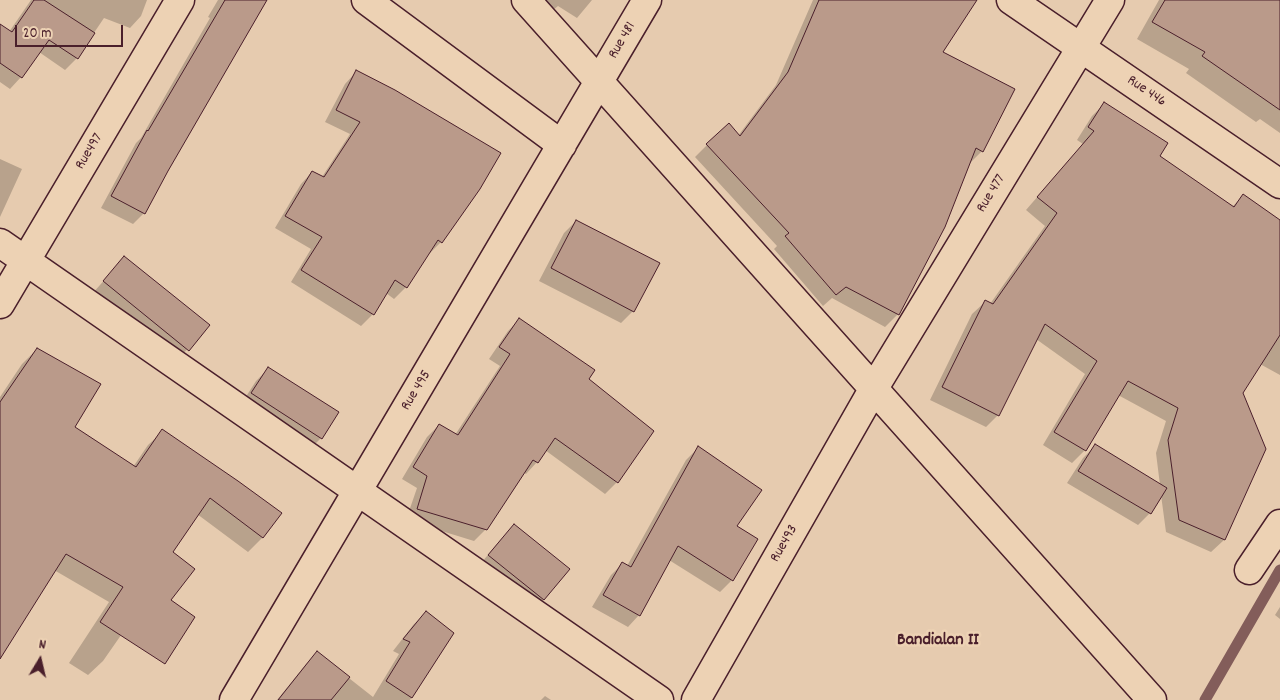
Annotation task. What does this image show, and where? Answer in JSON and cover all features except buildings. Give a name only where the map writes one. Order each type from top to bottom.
[{"type":"street","name":"Rue497","points":[[0,304],[180,0]]},
{"type":"street","points":[[366,0],[562,145]]},
{"type":"street","points":[[526,0],[1152,700]]},
{"type":"street","name":"Rue 481","points":[[599,82],[647,0]]},
{"type":"street","name":"Rue 446","points":[[1011,0],[1280,184]]},
{"type":"street","name":"Rue 477","points":[[874,388],[1110,0]]},
{"type":"street","name":"Rue 495","points":[[234,700],[599,82]]},
{"type":"street","points":[[0,242],[659,700]]},
{"type":"street","name":"Rue493","points":[[696,700],[874,388]]},
{"type":"street","points":[[1249,570],[1280,524]]},
{"type":"waterway","points":[[1205,700],[1280,570]]},
{"type":"district","name":"Bandialan II","points":[[938,642]]}]
